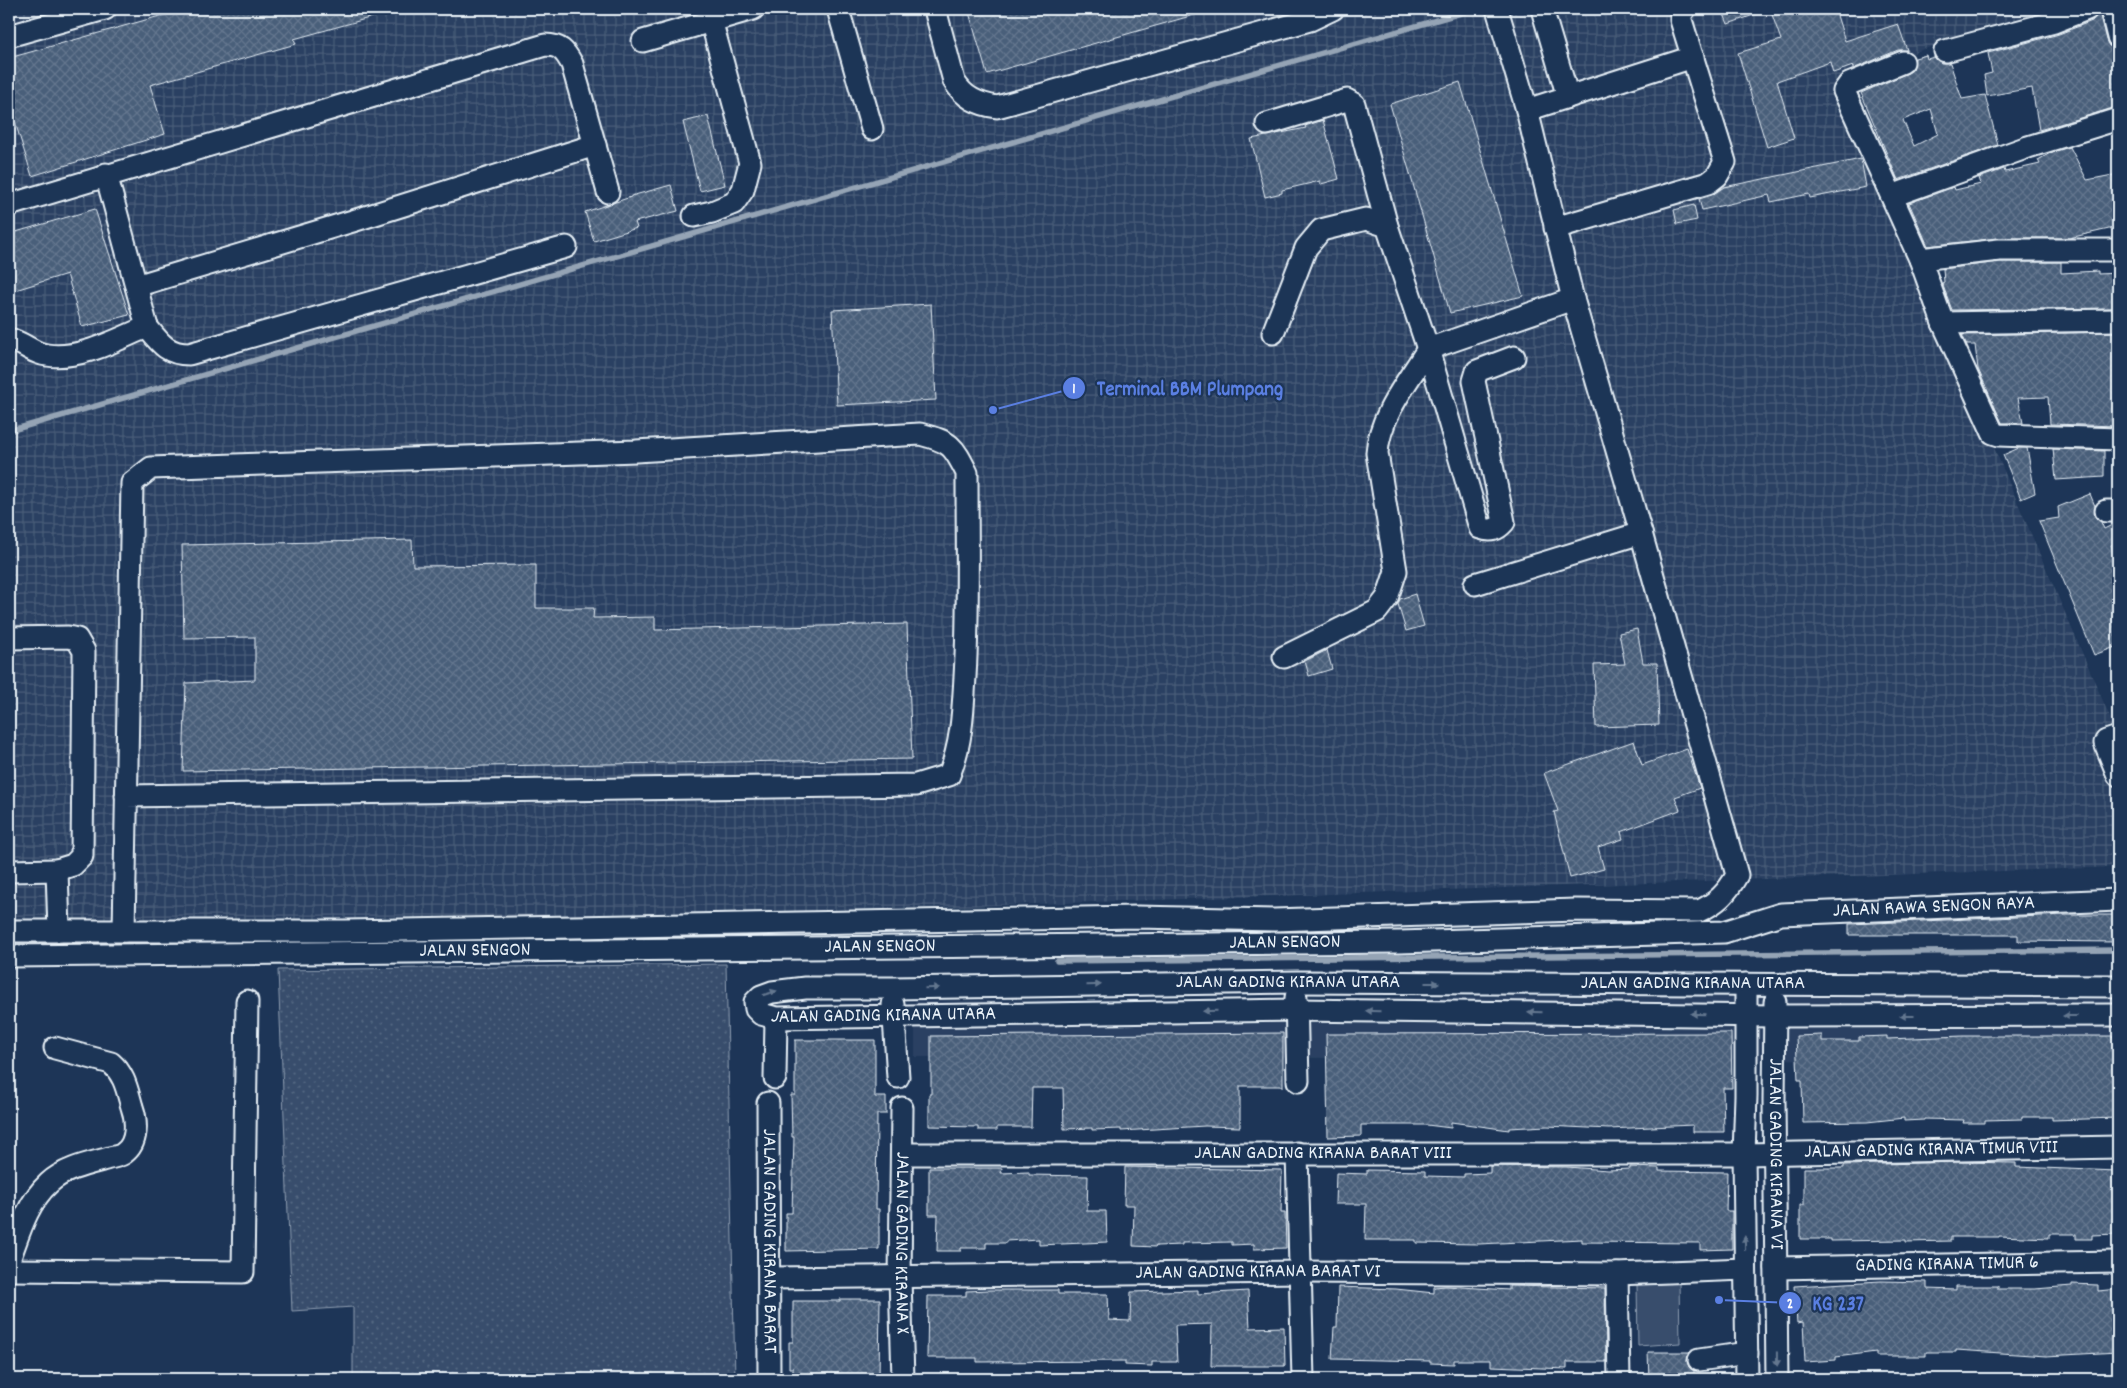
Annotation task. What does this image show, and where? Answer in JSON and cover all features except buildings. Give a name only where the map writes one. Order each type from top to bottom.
[{"type":"street","points":[[9,36],[105,9]]},
{"type":"street","points":[[643,40],[710,15],[753,9]]},
{"type":"street","points":[[838,9],[872,128]]},
{"type":"street","points":[[935,9],[954,81],[959,89],[969,98],[983,105],[997,107],[1310,20],[1333,9]]},
{"type":"street","points":[[9,931],[355,931],[1138,918],[1274,920],[1575,910],[1698,912],[1714,905],[1725,895],[1737,875],[1722,829],[1641,533],[1572,299],[1527,110],[1497,9]]},
{"type":"street","points":[[1542,9],[1568,97]]},
{"type":"street","points":[[1555,228],[1708,183],[1717,176],[1725,162],[1681,20],[1681,14],[1685,9]]},
{"type":"street","points":[[1945,51],[2054,22],[2088,9]]},
{"type":"street","points":[[2111,9],[2118,37]]},
{"type":"street","points":[[694,216],[712,212],[734,203],[743,190],[750,163],[710,15]]},
{"type":"street","points":[[9,204],[544,45],[559,47],[572,64],[608,192]]},
{"type":"street","points":[[1527,110],[1693,57]]},
{"type":"street","points":[[1904,62],[1849,84],[1844,88],[1920,259],[1944,323],[1993,433],[1999,435],[2118,439]]},
{"type":"street","points":[[1267,124],[1347,100],[1354,104],[1387,226],[1428,349],[1480,528],[1488,531],[1499,528],[1504,522],[1474,381],[1477,371],[1514,358]]},
{"type":"street","points":[[1892,196],[2028,147],[2118,119]]},
{"type":"street","points":[[136,286],[347,223],[595,145]]},
{"type":"street","points":[[106,174],[147,327],[168,349],[176,354],[189,354],[566,247]]},
{"type":"street","points":[[1273,333],[1306,248],[1321,230],[1366,219],[1387,226]]},
{"type":"street","points":[[1920,259],[1999,250],[2118,250]]},
{"type":"street","points":[[1284,657],[1377,611],[1386,598],[1396,570],[1377,453],[1378,438],[1390,412],[1428,349],[1572,299]]},
{"type":"street","points":[[1944,323],[2118,320]]},
{"type":"street","points":[[9,339],[24,345],[34,352],[48,356],[74,354],[100,346],[147,327]]},
{"type":"street","points":[[124,931],[126,796],[132,483],[151,468],[636,451],[920,434],[944,440],[956,450],[967,473],[966,649],[957,756],[949,775],[916,785],[126,796]]},
{"type":"street","points":[[1475,584],[1641,533]]},
{"type":"street","points":[[9,638],[68,637],[77,639],[84,652],[82,856],[73,865],[57,870],[9,871]]},
{"type":"street","points":[[2118,737],[2105,743],[2118,775]]},
{"type":"street","points":[[57,870],[59,931]]},
{"type":"street","name":"JALAN RAWA SENGON RAYA","points":[[1750,925],[1781,914],[2118,900]]},
{"type":"street","name":"JALAN SENGON","points":[[9,956],[1399,942],[1724,932],[1750,925]]},
{"type":"street","points":[[1297,982],[1298,1081]]},
{"type":"street","name":"JALAN GADING KIRANA UTARA","points":[[2118,986],[1297,982],[784,989],[761,996],[755,1002],[756,1009],[761,1014],[776,1018],[1296,1010],[1774,1016],[2118,1016]]},
{"type":"street","name":"JALAN GADING KIRANA VI","points":[[1746,984],[1744,1154],[1747,1379]]},
{"type":"street","name":"JALAN GADING KIRANA VI","points":[[1775,985],[1774,1153],[1777,1379]]},
{"type":"street","points":[[893,988],[893,1016],[898,1077]]},
{"type":"street","points":[[9,1270],[243,1272],[247,1001]]},
{"type":"street","points":[[775,1078],[776,1018]]},
{"type":"street","points":[[9,1260],[30,1207],[48,1183],[58,1176],[88,1164],[124,1154],[130,1145],[135,1131],[135,1116],[124,1077],[118,1069],[111,1062],[55,1048]]},
{"type":"street","name":"JALAN GADING KIRANA BARAT","points":[[768,1103],[769,1379]]},
{"type":"street","name":"JALAN GADING KIRANA X","points":[[902,1108],[900,1278],[903,1379]]},
{"type":"street","name":"JALAN GADING KIRANA TIMUR VIII","points":[[1744,1154],[2118,1146]]},
{"type":"street","points":[[1297,1153],[1303,1379]]},
{"type":"street","name":"JALAN GADING KIRANA BARAT VIII","points":[[902,1154],[1744,1154]]},
{"type":"street","name":"GADING KIRANA TIMUR 6","points":[[1776,1268],[2118,1262]]},
{"type":"street","name":"JALAN GADING KIRANA BARAT VI","points":[[770,1278],[1301,1272],[1617,1274],[1745,1269]]},
{"type":"street","points":[[1617,1274],[1619,1379]]},
{"type":"street","points":[[1747,1324],[1777,1325]]},
{"type":"street","points":[[1699,1360],[1747,1353]]},
{"type":"shaded area","points":[[9,9],[2054,9],[1921,50],[1838,85],[2118,736],[2118,867],[9,939]]},
{"type":"shaded area","points":[[726,964],[735,1379],[353,1379],[353,1307],[292,1311],[278,970]]},
{"type":"shaded area","points":[[2118,992],[2118,1060],[915,1057],[915,1001]]},
{"type":"shaded area","points":[[1679,1282],[1680,1343],[1638,1346],[1637,1283]]},
{"type":"waterway","points":[[9,431],[1475,9]]},
{"type":"waterway","points":[[1057,961],[2118,950]]},
{"type":"place","name":"Terminal BBM Plumpang","points":[[993,410]]},
{"type":"place","name":"KG 237","points":[[1719,1300]]}]
